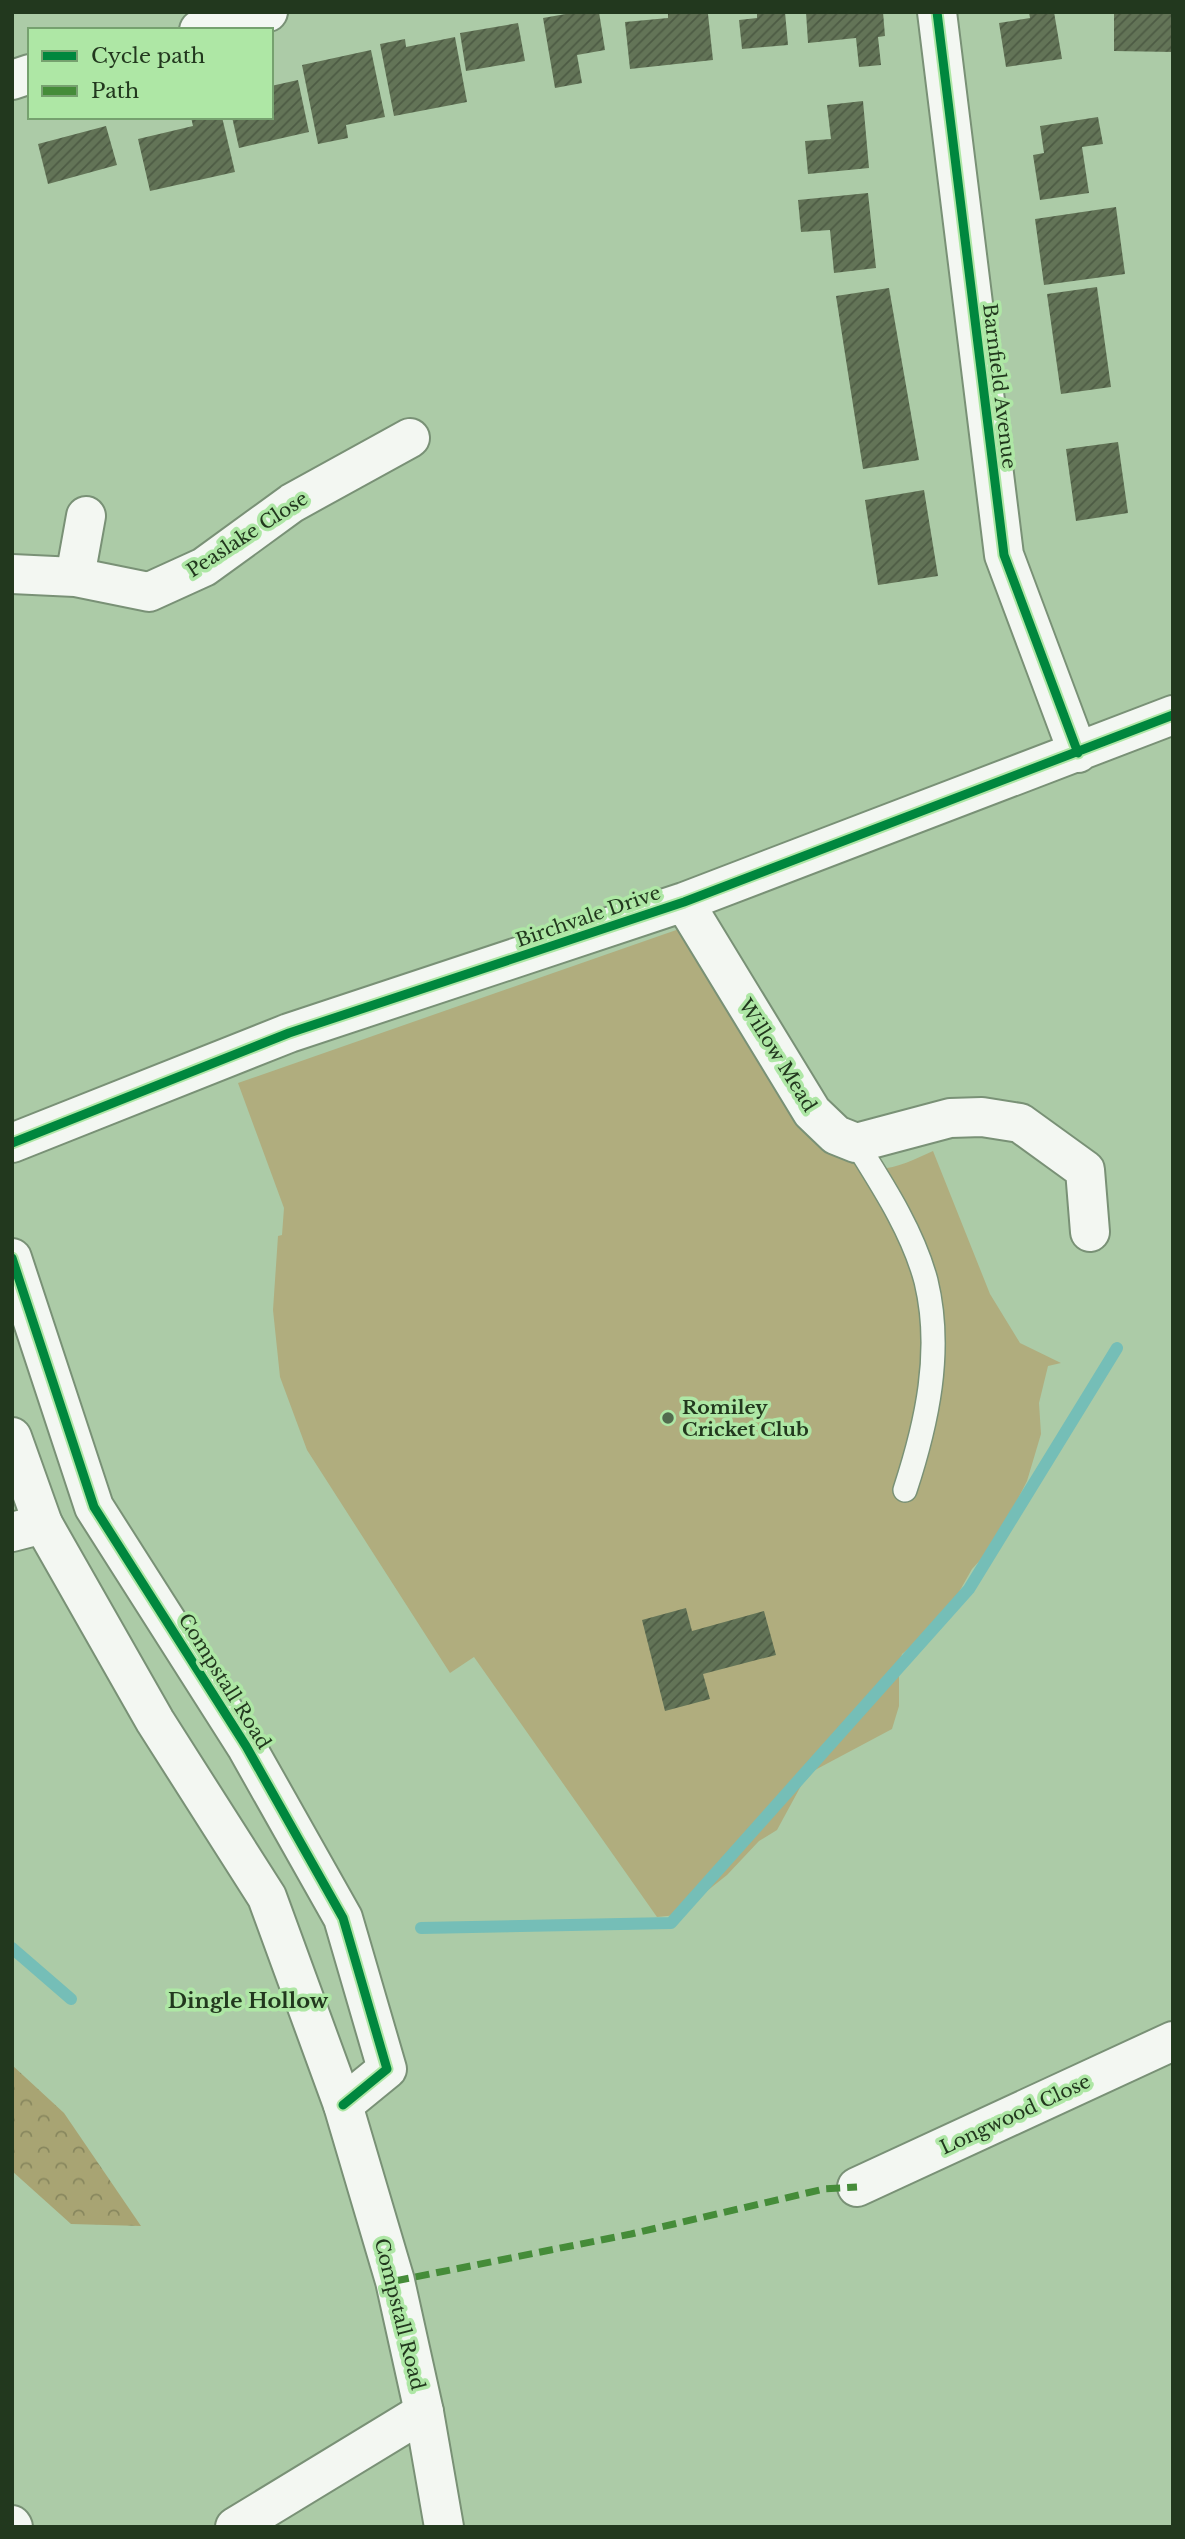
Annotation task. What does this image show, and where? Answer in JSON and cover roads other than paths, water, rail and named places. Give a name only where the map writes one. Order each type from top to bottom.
[{"type":"street","points":[[207,28],[268,12]]},
{"type":"street","name":"Barnfield Avenue","points":[[937,12],[1003,555],[1078,752]]},
{"type":"street","name":"Peaslake Close","points":[[12,574],[75,577],[149,592],[204,568],[292,503],[410,438]]},
{"type":"street","points":[[75,577],[86,516]]},
{"type":"street","name":"Birchvale Drive","points":[[12,1143],[289,1033],[684,902],[1173,715]]},
{"type":"street","name":"Willow Mead","points":[[684,902],[813,1112],[836,1135],[856,1143]]},
{"type":"street","points":[[856,1143],[950,1118],[982,1116],[1020,1123],[1085,1170],[1090,1232]]},
{"type":"street","name":"Compstall Road","points":[[12,1258],[94,1507],[246,1746],[344,1918],[387,2069],[343,2105]]},
{"type":"street","name":"Compstall Road","points":[[12,1437],[28,1528],[267,1897],[343,2105],[395,2281],[424,2412],[444,2527]]},
{"type":"street","name":"Longwood Close","points":[[857,2187],[1173,2041]]},
{"type":"street","points":[[235,2527],[424,2412]]},
{"type":"lane","points":[[856,1143],[900,1218],[925,1280],[933,1331],[932,1378],[922,1437],[905,1490]]},
{"type":"waterway","points":[[421,1928],[671,1923],[969,1589],[1117,1348]]},
{"type":"waterway","points":[[12,1948],[71,1999]]},
{"type":"place","name":"Romiley Cricket Club","points":[[668,1418]]},
{"type":"district","name":"Dingle Hollow","points":[[248,2001]]}]
